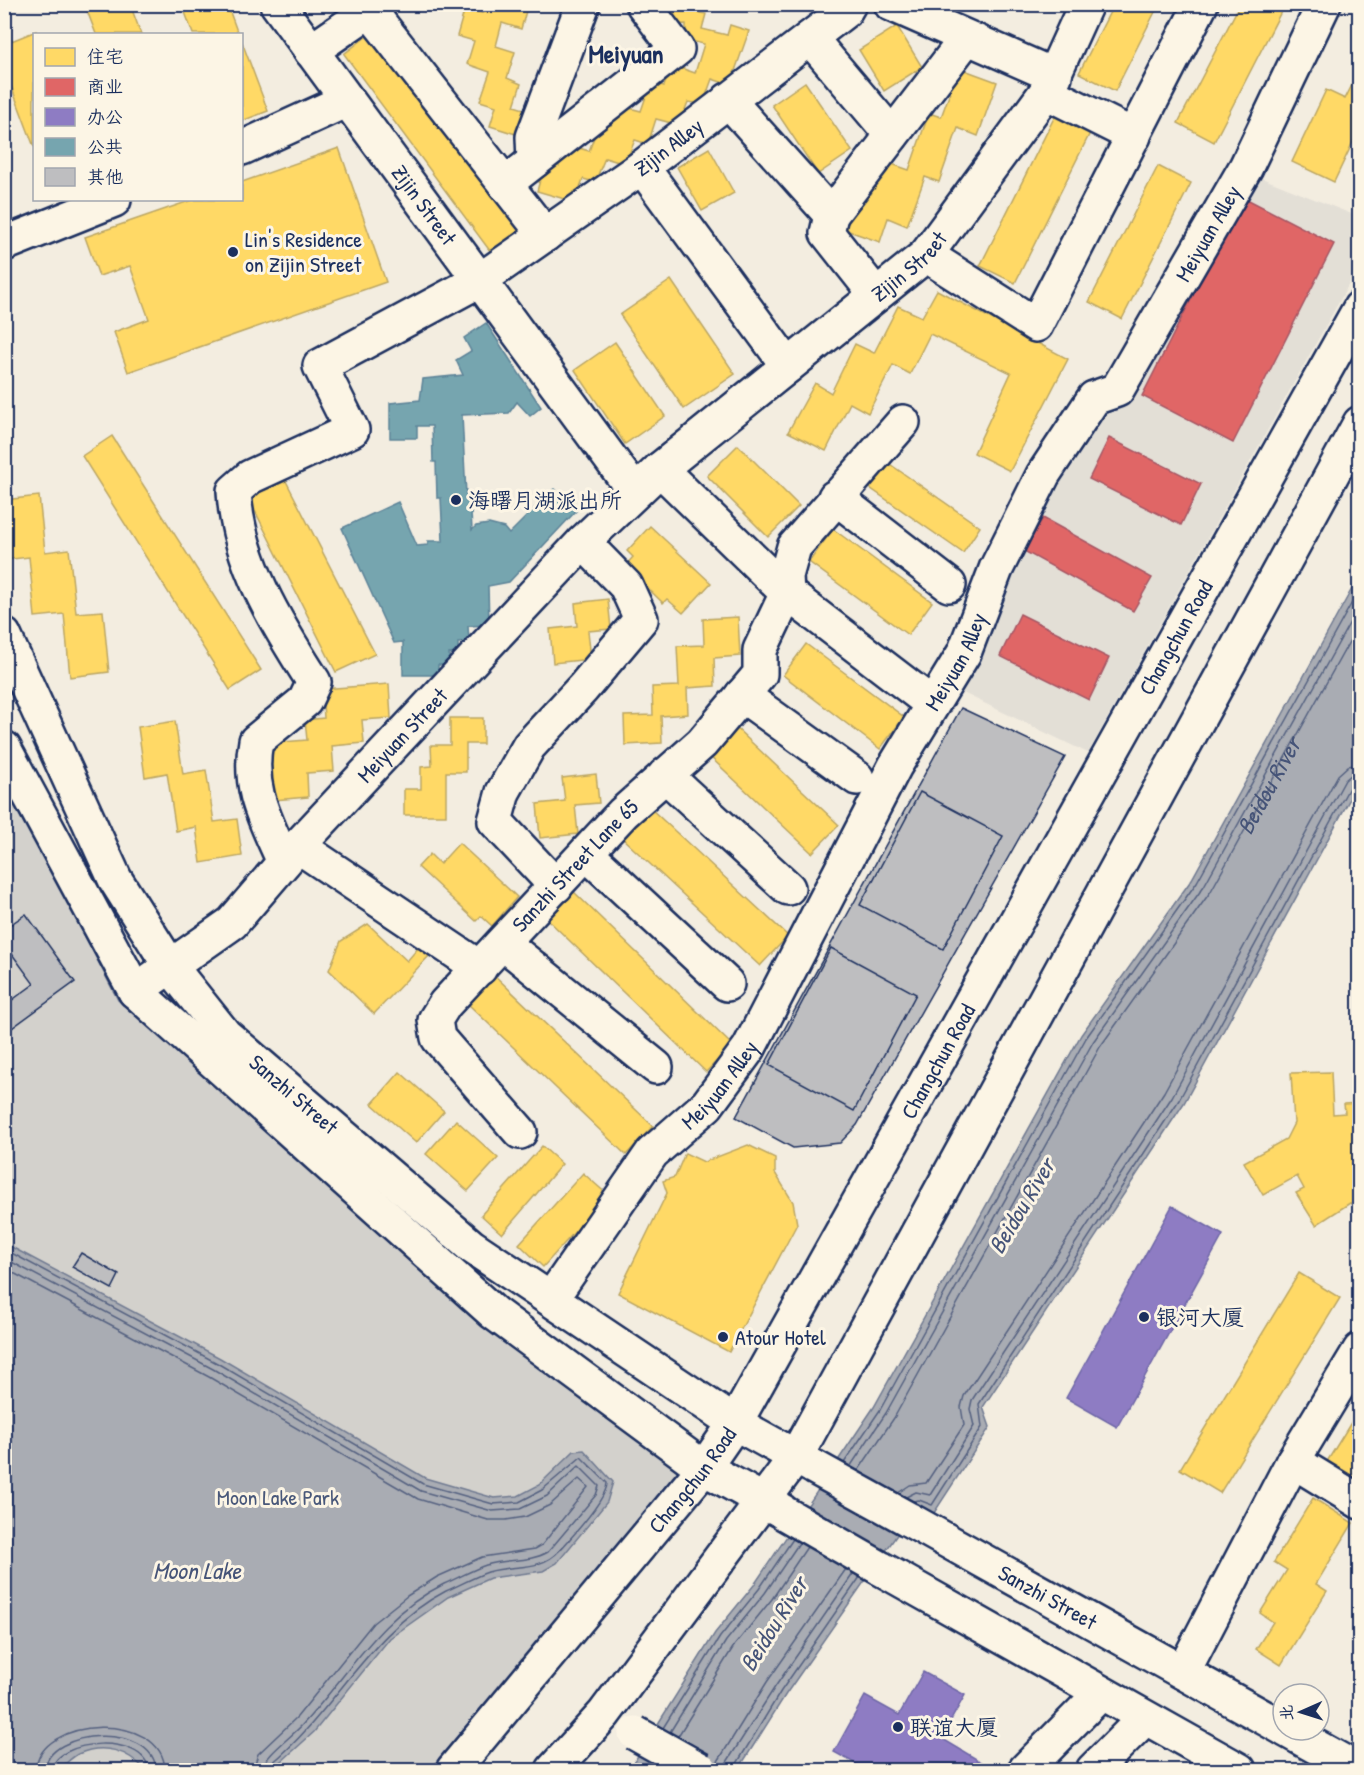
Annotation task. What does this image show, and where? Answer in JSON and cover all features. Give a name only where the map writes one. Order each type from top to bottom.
[{"type":"main road","name":"Zijin Street","points":[[277,4],[635,492]]},
{"type":"main road","points":[[534,161],[533,137],[583,4]]},
{"type":"main road","points":[[505,184],[676,49],[643,4]]},
{"type":"main road","name":"Zijin Alley","points":[[291,854],[260,807],[251,767],[256,741],[305,701],[314,682],[265,598],[235,521],[234,491],[250,477],[351,430],[320,366],[480,280],[642,167],[845,11],[849,4]]},
{"type":"main road","points":[[891,4],[966,39],[1050,84],[1134,135]]},
{"type":"main road","name":"Zijin Street","points":[[660,469],[926,255],[1050,84],[1086,4]]},
{"type":"main road","points":[[926,255],[1036,325],[1201,4]]},
{"type":"main road","name":"Meiyuan Alley","points":[[552,1299],[652,1153],[707,1105],[749,1048],[895,766],[964,652],[996,569],[1043,475],[1094,398],[1117,390],[1246,167],[1324,4]]},
{"type":"main road","points":[[311,51],[375,8],[544,235]]},
{"type":"main road","points":[[810,38],[892,135]]},
{"type":"main road","points":[[876,295],[827,233],[831,215],[966,39]]},
{"type":"main road","points":[[243,148],[347,100]]},
{"type":"main road","points":[[728,100],[831,215]]},
{"type":"main road","points":[[642,167],[788,366]]},
{"type":"main road","points":[[4,244],[112,201]]},
{"type":"main road","name":"Changchun Road","points":[[453,1770],[704,1468],[735,1423],[1359,308]]},
{"type":"main road","points":[[787,593],[786,576],[794,547],[835,497],[903,422]]},
{"type":"main road","points":[[554,1770],[604,1714],[774,1506],[805,1462],[1359,423]]},
{"type":"main road","points":[[660,469],[787,593],[932,704]]},
{"type":"main road","name":"Meiyuan Street","points":[[135,991],[232,923],[291,854],[583,542],[660,469]]},
{"type":"main road","points":[[835,497],[949,585]]},
{"type":"main road","points":[[556,886],[495,821],[503,792],[529,746],[583,688],[641,619],[626,586],[583,542]]},
{"type":"main road","name":"Sanzhi Street Lane 65","points":[[520,1132],[438,1038],[435,1020],[446,1004],[623,813],[702,743],[742,695],[759,674],[760,650],[787,593]]},
{"type":"main road","name":"Sanzhi Street","points":[[4,635],[116,879],[170,966],[225,1035],[471,1246],[735,1423],[1271,1721]]},
{"type":"main road","points":[[742,695],[856,778]]},
{"type":"main road","name":"Sanzhi Street","points":[[4,748],[135,991],[494,1313],[704,1468],[774,1506]]},
{"type":"main road","points":[[665,776],[788,888]]},
{"type":"main road","points":[[586,853],[727,984]]},
{"type":"main road","points":[[291,854],[480,968]]},
{"type":"main road","points":[[503,943],[656,1067]]},
{"type":"main road","points":[[1183,1672],[1293,1461],[1359,1350]]},
{"type":"main road","points":[[1293,1461],[1359,1502]]},
{"type":"main road","points":[[774,1506],[1239,1770]]},
{"type":"main road","points":[[1025,1770],[1101,1693]]},
{"type":"main road","points":[[604,1714],[701,1770]]},
{"type":"main road","points":[[1093,1770],[1145,1718]]},
{"type":"main road","name":"Sanzhi Street","points":[[1308,1742],[1358,1770]]},
{"type":"shaded area","points":[[1239,169],[1359,217],[1359,266],[1088,753],[957,690],[1030,510]]},
{"type":"green space","name":"Moon Lake Park","points":[[4,780],[118,1000],[424,1265],[685,1475],[512,1686],[435,1770],[5,1770]]},
{"type":"water","name":"Beidou River","points":[[1359,576],[1359,782],[1184,1103],[983,1407],[990,1427],[932,1516],[917,1506],[786,1694],[738,1770],[629,1770],[715,1633],[754,1585],[874,1407],[1081,1035],[1192,879]]},
{"type":"water","name":"Moon Lake","points":[[4,1243],[220,1358],[425,1478],[494,1498],[518,1496],[539,1485],[574,1451],[584,1450],[613,1482],[607,1502],[557,1563],[543,1571],[490,1578],[448,1597],[390,1638],[314,1732],[272,1770],[145,1770],[123,1753],[97,1749],[78,1754],[56,1770],[31,1772],[5,1770]]},
{"type":"building: 住宅","points":[[94,4],[130,4],[141,33],[96,33],[86,8]]},
{"type":"building: 住宅","points":[[182,4],[227,4],[238,33],[193,33]]},
{"type":"building: 住宅","points":[[485,4],[528,4],[521,29],[502,23],[496,46],[515,52],[507,78],[521,84],[514,106],[527,110],[519,135],[490,126],[496,106],[480,101],[490,72],[467,64],[474,41],[457,36],[465,8],[482,13]]},
{"type":"building: 住宅","points":[[666,4],[701,4],[700,13],[706,14],[702,29],[727,35],[730,25],[749,31],[730,85],[712,79],[703,104],[688,102],[679,125],[656,119],[648,144],[635,140],[625,164],[605,158],[595,182],[583,179],[575,202],[537,191],[545,162],[559,166],[566,144],[589,151],[600,121],[611,125],[618,105],[641,111],[651,82],[664,86],[672,65],[695,73],[704,44],[686,40],[686,24],[667,25]]},
{"type":"building: 住宅","points":[[1114,4],[1159,4],[1115,91],[1079,73]]},
{"type":"building: 住宅","points":[[1240,4],[1285,4],[1214,142],[1178,123]]},
{"type":"building: 住宅","points":[[897,26],[922,67],[884,91],[859,50]]},
{"type":"building: 住宅","points":[[375,30],[525,232],[493,255],[344,54]]},
{"type":"building: 住宅","points":[[36,31],[37,33],[33,33],[33,144],[4,67],[4,44]]},
{"type":"building: 住宅","points":[[243,45],[268,111],[243,121]]},
{"type":"building: 住宅","points":[[959,68],[997,82],[978,136],[958,128],[939,182],[925,177],[907,226],[888,218],[880,242],[843,229],[857,189],[871,194],[883,161],[909,170],[929,113],[941,117]]},
{"type":"building: 住宅","points":[[1360,69],[1360,127],[1334,182],[1292,162],[1326,90],[1345,99]]},
{"type":"building: 住宅","points":[[805,82],[852,151],[818,174],[772,105]]},
{"type":"building: 住宅","points":[[1056,114],[1091,131],[1015,283],[980,266]]},
{"type":"building: 住宅","name":"Lin's Residence on Zijin Street","points":[[339,148],[386,282],[128,372],[114,332],[149,319],[130,266],[99,276],[85,237],[189,201],[243,201],[243,182]]},
{"type":"building: 住宅","points":[[709,148],[734,193],[702,211],[677,167]]},
{"type":"building: 住宅","points":[[1158,166],[1191,183],[1122,319],[1089,302]]},
{"type":"building: 住宅","points":[[671,280],[735,374],[684,409],[620,315]]},
{"type":"building: 住宅","points":[[937,290],[1068,359],[1010,471],[974,453],[1011,373],[930,334],[910,374],[893,365],[868,413],[850,403],[826,451],[788,432],[815,383],[831,393],[855,344],[874,353],[898,306],[922,317]]},
{"type":"building: 住宅","points":[[615,342],[665,416],[625,444],[575,370]]},
{"type":"building: 住宅","points":[[112,436],[261,670],[230,690],[82,456]]},
{"type":"building: 住宅","points":[[738,445],[799,506],[768,537],[707,476]]},
{"type":"building: 住宅","points":[[884,460],[980,527],[963,553],[867,486]]},
{"type":"building: 住宅","points":[[286,481],[375,654],[336,672],[248,497]]},
{"type":"building: 住宅","points":[[39,496],[45,552],[69,549],[76,613],[103,611],[109,672],[70,677],[64,614],[35,617],[29,557],[4,560],[4,500]]},
{"type":"building: 住宅","points":[[650,526],[711,583],[683,613],[667,599],[663,603],[625,566],[633,557],[627,551]]},
{"type":"building: 住宅","points":[[833,529],[932,602],[908,635],[809,562]]},
{"type":"building: 住宅","points":[[608,599],[611,629],[588,631],[591,659],[553,663],[550,629],[577,626],[575,603]]},
{"type":"building: 住宅","points":[[738,617],[740,656],[714,658],[715,686],[687,688],[688,714],[661,716],[662,743],[625,745],[624,716],[653,715],[652,687],[679,686],[677,646],[704,645],[703,619]]},
{"type":"building: 住宅","points":[[806,644],[904,717],[880,749],[783,675]]},
{"type":"building: 住宅","points":[[389,684],[391,718],[362,720],[364,743],[332,746],[334,771],[307,773],[308,797],[274,800],[270,743],[307,740],[305,720],[324,718],[322,689]]},
{"type":"building: 住宅","points":[[450,718],[483,718],[483,744],[466,744],[466,772],[446,772],[446,815],[404,815],[404,789],[421,789],[421,767],[432,766],[431,745],[450,745]]},
{"type":"building: 住宅","points":[[175,721],[183,774],[206,770],[214,822],[237,819],[242,856],[201,863],[196,827],[176,831],[167,773],[145,777],[138,727]]},
{"type":"building: 住宅","points":[[732,724],[839,825],[812,853],[705,752]]},
{"type":"building: 住宅","points":[[596,774],[599,803],[575,805],[578,834],[540,838],[537,804],[565,801],[562,778]]},
{"type":"building: 住宅","points":[[650,808],[788,936],[760,966],[622,838]]},
{"type":"building: 住宅","points":[[459,843],[517,897],[492,926],[481,916],[476,921],[418,867],[430,854],[440,864]]},
{"type":"building: 住宅","points":[[573,891],[732,1045],[706,1072],[546,918]]},
{"type":"building: 住宅","points":[[368,924],[407,961],[419,947],[429,956],[374,1014],[329,970],[341,941]]},
{"type":"building: 住宅","points":[[494,975],[653,1126],[626,1155],[467,1003]]},
{"type":"building: 住宅","points":[[400,1072],[444,1111],[416,1143],[372,1104]]},
{"type":"building: 住宅","points":[[1331,1072],[1333,1114],[1345,1113],[1344,1104],[1360,1103],[1360,1209],[1350,1203],[1316,1225],[1296,1193],[1304,1189],[1297,1176],[1263,1195],[1244,1162],[1286,1139],[1294,1123],[1291,1073]]},
{"type":"building: 住宅","points":[[456,1120],[498,1158],[468,1191],[426,1154]]},
{"type":"building: 住宅","points":[[748,1145],[775,1158],[775,1173],[793,1202],[797,1224],[729,1352],[618,1293],[667,1193],[663,1181],[675,1177],[685,1153],[704,1162]]},
{"type":"building: 住宅","points":[[542,1146],[562,1164],[502,1234],[481,1215]]},
{"type":"building: 住宅","points":[[583,1173],[608,1195],[543,1267],[519,1244]]},
{"type":"building: 住宅","points":[[1299,1273],[1340,1298],[1220,1493],[1180,1469]]},
{"type":"building: 住宅","points":[[1360,1408],[1360,1490],[1323,1468]]},
{"type":"building: 住宅","points":[[1313,1498],[1353,1523],[1316,1584],[1327,1591],[1281,1665],[1256,1649],[1273,1622],[1260,1613],[1287,1570],[1274,1562]]},
{"type":"building: 商业","points":[[1243,197],[1334,244],[1233,443],[1142,396]]},
{"type":"building: 商业","points":[[1109,438],[1201,484],[1181,525],[1089,479]]},
{"type":"building: 商业","points":[[1043,518],[1152,578],[1133,611],[1024,551]]},
{"type":"building: 商业","points":[[1020,614],[1109,658],[1089,700],[1000,656]]},
{"type":"building: 办公","name":"银河大厦","points":[[1172,1206],[1223,1235],[1117,1427],[1066,1398]]},
{"type":"building: 办公","name":"联谊大厦","points":[[923,1672],[965,1695],[941,1738],[983,1763],[979,1770],[867,1770],[834,1752],[865,1696],[899,1715]]},
{"type":"building: 公共","name":"海曙月湖派出所","points":[[486,323],[541,407],[530,416],[517,402],[509,413],[462,415],[466,495],[470,495],[472,530],[476,526],[489,524],[504,528],[509,534],[554,489],[576,511],[509,582],[488,586],[489,625],[468,626],[469,642],[458,643],[458,653],[449,654],[450,665],[438,665],[438,675],[403,675],[403,642],[394,643],[342,528],[398,502],[417,546],[428,545],[428,541],[443,541],[441,498],[437,498],[436,462],[433,462],[432,426],[417,426],[417,438],[390,438],[390,403],[420,400],[423,379],[463,375],[456,360],[471,351],[464,338]]},
{"type":"building: 其他","points":[[961,708],[1065,757],[857,1125],[840,1143],[793,1148],[736,1117]]},
{"type":"building: 其他","points":[[920,792],[1003,836],[943,949],[860,905]]},
{"type":"building: 其他","points":[[26,914],[75,982],[5,1033],[4,1006],[34,984],[12,954],[4,959],[4,929]]},
{"type":"building: 其他","points":[[831,948],[916,994],[854,1111],[769,1065]]},
{"type":"building: 其他","points":[[81,1253],[119,1275],[112,1289],[72,1267]]},
{"type":"place","name":"Lin's Residence on Zijin Street","points":[[233,252]]},
{"type":"place","name":"海曙月湖派出所","points":[[456,500]]},
{"type":"place","name":"银河大厦","points":[[1144,1317]]},
{"type":"place","name":"Atour Hotel","points":[[723,1337]]},
{"type":"place","name":"联谊大厦","points":[[898,1727]]},
{"type":"district","name":"Meiyuan","points":[[626,54]]}]
